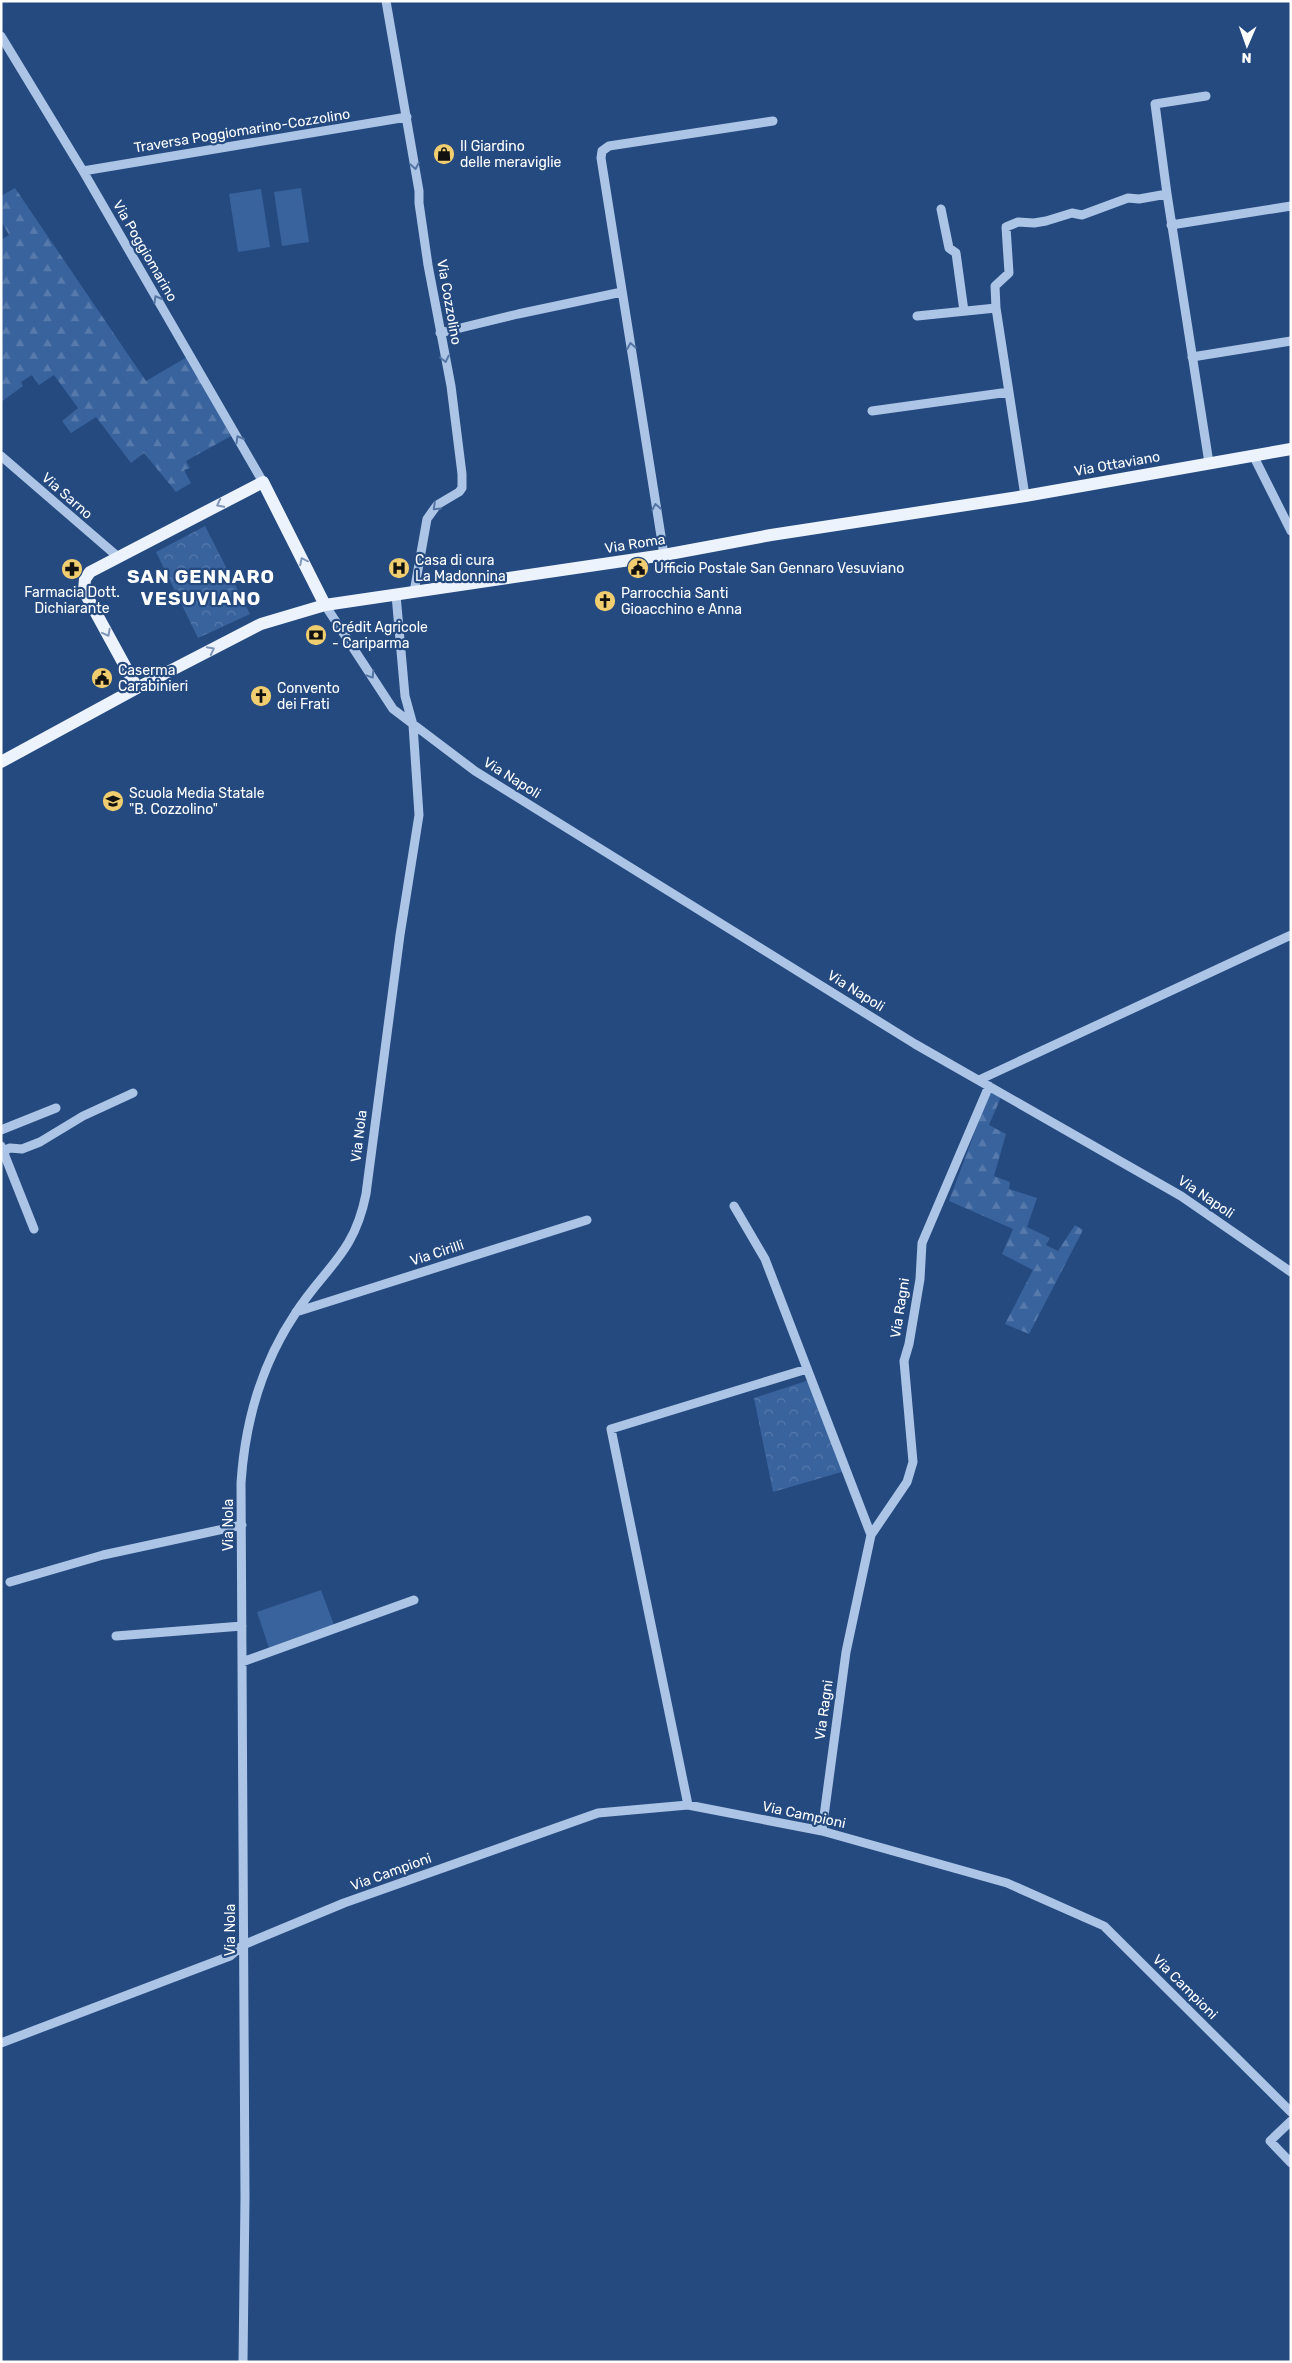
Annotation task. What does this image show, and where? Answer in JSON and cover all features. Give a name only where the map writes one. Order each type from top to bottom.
[{"type":"main road","name":"Via Ottaviano","points":[[949,508],[1291,449]]},
{"type":"main road","points":[[136,688],[84,591],[85,579],[90,572],[117,556],[263,482],[325,605]]},
{"type":"main road","name":"Via Roma","points":[[1,762],[136,688],[261,624],[325,605],[664,555],[771,535],[949,508]]},
{"type":"street","name":"Via Cozzolino","points":[[386,1],[407,118],[440,333],[451,386],[462,474],[462,488],[459,492],[437,505],[427,519],[414,592]]},
{"type":"street","name":"Via Poggiomarino","points":[[1,36],[83,171],[263,482]]},
{"type":"street","points":[[1206,96],[1156,104],[1171,225],[1209,463]]},
{"type":"street","name":"Traversa Poggiomarino-Cozzolino","points":[[83,171],[407,118]]},
{"type":"street","points":[[664,555],[600,158],[602,151],[609,146],[773,120]]},
{"type":"street","points":[[1024,496],[994,286],[1009,273],[1006,227],[1018,222],[1034,223],[1072,214],[1082,215],[1128,198],[1139,199],[1167,194]]},
{"type":"street","points":[[1171,225],[1291,206]]},
{"type":"street","points":[[941,209],[949,248],[956,252],[964,311]]},
{"type":"street","points":[[440,333],[622,292]]},
{"type":"street","points":[[917,316],[996,308]]},
{"type":"street","points":[[1192,357],[1291,341]]},
{"type":"street","points":[[872,411],[1009,392]]},
{"type":"street","points":[[1253,455],[1291,531]]},
{"type":"street","name":"Via Sarno","points":[[1,456],[117,556]]},
{"type":"street","name":"Via Nola","points":[[243,2362],[245,2208],[242,1662],[243,1454],[249,1419],[267,1366],[295,1313],[347,1248],[357,1228],[362,1211],[400,935],[419,815],[413,725],[405,696],[396,595]]},
{"type":"street","name":"Via Napoli","points":[[325,605],[393,709],[474,771],[915,1044],[1181,1196],[1291,1272]]},
{"type":"street","points":[[979,1080],[1291,935]]},
{"type":"street","name":"Via Ragni","points":[[822,1831],[846,1652],[871,1535],[907,1482],[913,1462],[904,1361],[909,1344],[920,1279],[922,1243],[989,1086]]},
{"type":"street","points":[[34,1229],[2,1149],[22,1149],[40,1142],[83,1116],[133,1093]]},
{"type":"street","points":[[1,1130],[56,1108]]},
{"type":"street","points":[[734,1206],[765,1260],[871,1535]]},
{"type":"street","name":"Via Cirilli","points":[[295,1313],[587,1220]]},
{"type":"street","points":[[688,1805],[611,1429],[807,1369]]},
{"type":"street","points":[[10,1582],[103,1554],[242,1526]]},
{"type":"street","points":[[242,1662],[414,1600]]},
{"type":"street","points":[[116,1636],[242,1626]]},
{"type":"street","name":"Via Campioni","points":[[1,2043],[230,1956],[243,1945],[344,1903],[598,1813],[688,1805],[822,1831],[1007,1883],[1104,1926],[1291,2112]]},
{"type":"street","points":[[1291,2121],[1270,2141],[1291,2163]]},
{"type":"green space","points":[[15,188],[146,381],[187,357],[231,436],[186,461],[190,468],[184,470],[191,483],[176,492],[144,453],[131,463],[96,417],[71,433],[62,421],[78,408],[54,375],[39,385],[32,375],[21,382],[23,386],[1,402],[1,240],[9,235],[1,221],[1,196]]},
{"type":"green space","points":[[301,188],[309,242],[282,246],[274,192]]},
{"type":"green space","points":[[261,189],[270,247],[238,252],[229,194]]},
{"type":"green space","points":[[205,526],[250,614],[198,638],[156,552]]},
{"type":"green space","points":[[990,1091],[1001,1097],[989,1125],[1006,1134],[994,1176],[1010,1182],[1009,1189],[1037,1198],[1027,1227],[1050,1238],[1046,1245],[1058,1251],[1075,1225],[1083,1230],[1029,1334],[1005,1324],[1033,1270],[1002,1254],[1013,1229],[949,1201]]},
{"type":"green space","points":[[809,1380],[845,1471],[773,1492],[754,1398]]},
{"type":"green space","points":[[321,1590],[334,1625],[269,1648],[257,1612]]},
{"type":"place","name":"Il Giardino delle meraviglie","points":[[444,154]]},
{"type":"place","name":"Casa di cura La Madonnina","points":[[399,568]]},
{"type":"place","name":"Ufficio Postale San Gennaro Vesuviano","points":[[638,568]]},
{"type":"place","name":"Farmacia Dott. Dichiarante","points":[[72,569]]},
{"type":"place","name":"Parrocchia Santi Gioacchino e Anna","points":[[605,601]]},
{"type":"place","name":"Crédit Agricole - Cariparma","points":[[316,635]]},
{"type":"place","name":"Caserma Carabinieri","points":[[102,678]]},
{"type":"place","name":"Convento dei Frati","points":[[261,696]]},
{"type":"place","name":"Scuola Media Statale \"B. Cozzolino\"","points":[[113,801]]},
{"type":"district","name":"SAN GENNARO VESUVIANO","points":[[201,587]]}]
